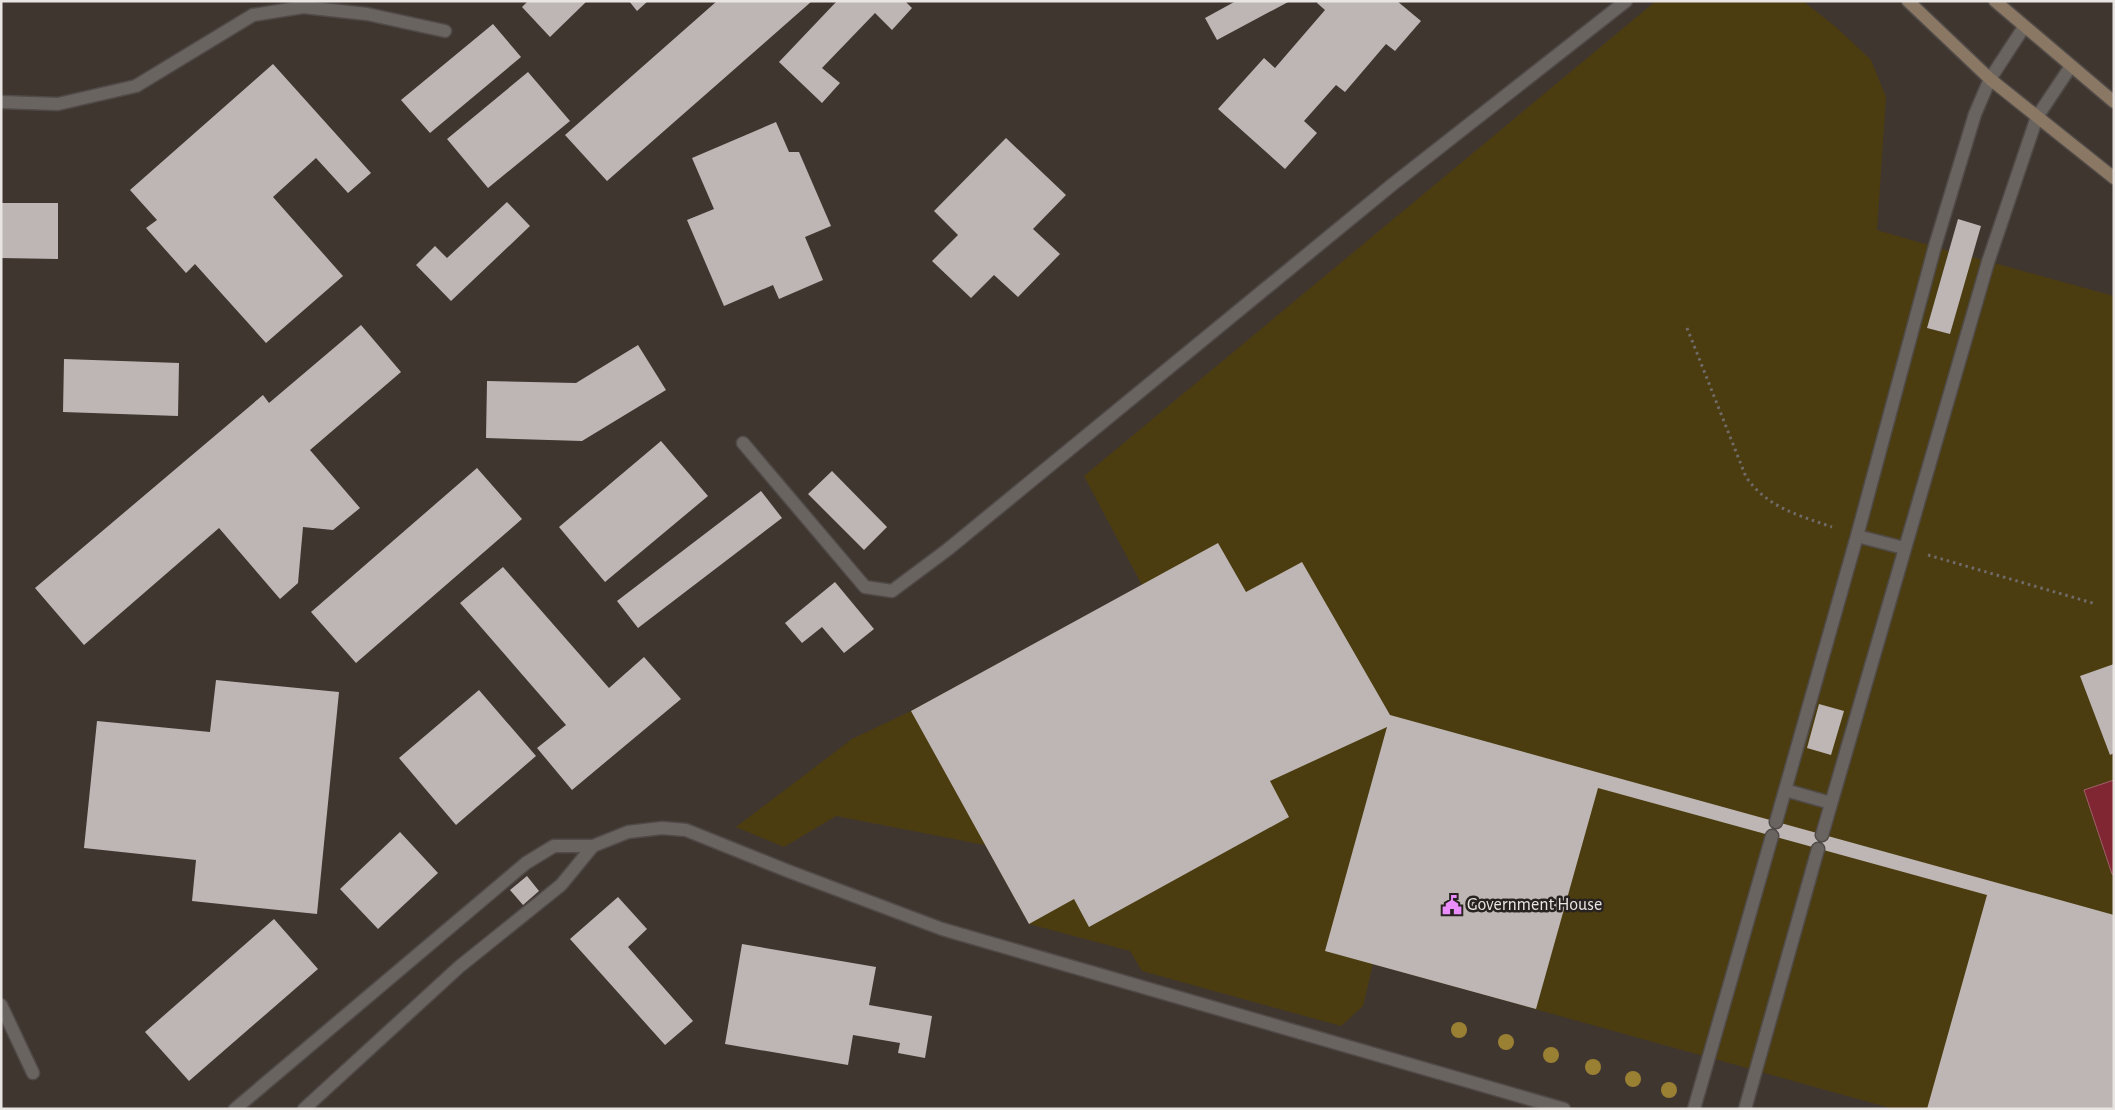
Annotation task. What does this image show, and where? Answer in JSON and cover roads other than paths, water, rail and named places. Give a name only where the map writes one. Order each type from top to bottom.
[{"type":"street","points":[[743,443],[865,586],[892,591],[961,538],[1392,184],[1626,1]]},
{"type":"street","points":[[1908,1],[1990,78],[2114,178]]},
{"type":"street","points":[[1995,1],[2114,102]]},
{"type":"street","points":[[1,102],[58,104],[136,86],[253,15],[303,7],[367,14],[445,31]]},
{"type":"street","points":[[1776,822],[1857,536],[1935,246],[1975,114],[1990,78],[2024,27]]},
{"type":"street","points":[[1822,835],[1988,262],[2037,117],[2071,66]]},
{"type":"street","points":[[1857,536],[1904,548]]},
{"type":"street","points":[[1785,790],[1831,803]]},
{"type":"street","points":[[236,1109],[526,863],[554,846],[593,846],[628,832],[662,828],[686,830],[942,929],[1564,1109]]},
{"type":"street","points":[[1694,1109],[1772,836]]},
{"type":"street","points":[[304,1109],[459,967],[561,885],[593,846]]},
{"type":"street","points":[[1745,1109],[1818,849]]},
{"type":"street","points":[[1,1005],[33,1073]]},
{"type":"place","name":"Government House","points":[[1452,905]]}]
